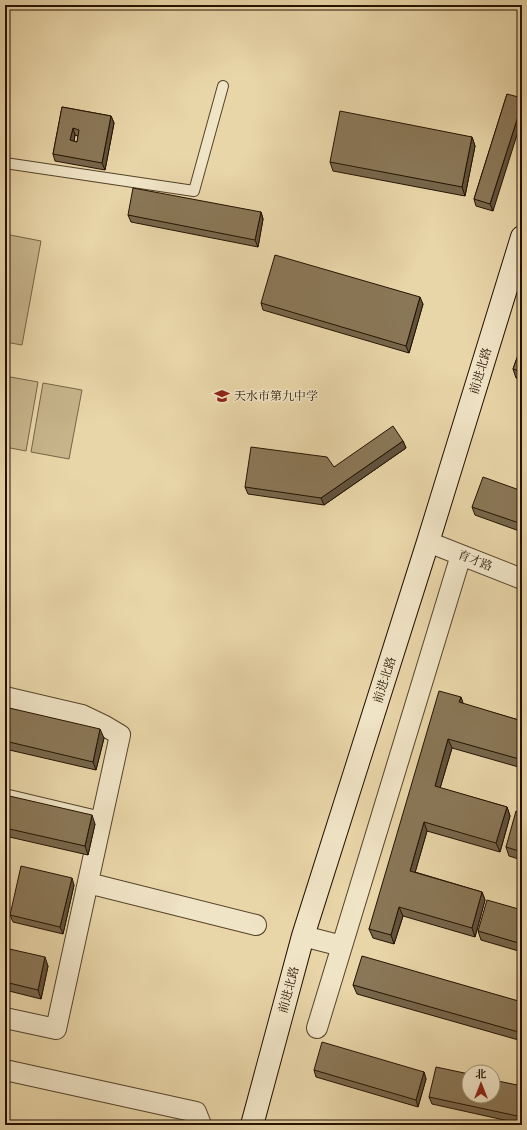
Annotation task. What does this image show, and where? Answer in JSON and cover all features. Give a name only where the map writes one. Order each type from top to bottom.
[{"type":"main road","name":"前进北路","points":[[252,1125],[303,936],[428,542],[522,237]]},
{"type":"street","name":"育才路","points":[[428,542],[522,578]]},
{"type":"street","points":[[317,1028],[461,555]]},
{"type":"street","points":[[5,697],[82,715],[120,735],[56,1029],[5,1018]]},
{"type":"street","points":[[88,883],[256,925]]},
{"type":"street","points":[[303,936],[342,946]]},
{"type":"street","points":[[5,1070],[196,1112],[200,1122],[199,1125]]},
{"type":"lane","points":[[5,163],[194,191],[222,86]]},
{"type":"lane","points":[[5,794],[102,817]]},
{"type":"shaded area","points":[[5,234],[41,241],[22,345],[5,342]]},
{"type":"shaded area","points":[[5,376],[38,382],[26,451],[5,447]]},
{"type":"shaded area","points":[[43,383],[82,390],[69,459],[31,452]]},
{"type":"building","points":[[507,94],[522,98],[522,104],[490,204],[474,199]]},
{"type":"building","points":[[62,107],[111,116],[102,163],[53,154]],"holes":[[[73,128],[79,130],[77,142],[70,140]]]},
{"type":"building","points":[[340,111],[472,137],[462,187],[330,162]]},
{"type":"building","points":[[133,188],[261,212],[255,240],[128,215]]},
{"type":"building","points":[[275,255],[420,297],[406,346],[261,303]]},
{"type":"building","points":[[522,344],[522,372],[513,369]]},
{"type":"building","points":[[393,426],[403,441],[321,498],[245,487],[251,447],[327,457],[334,467]]},
{"type":"building","points":[[483,477],[522,491],[522,524],[472,507]]},
{"type":"building","points":[[439,691],[461,697],[459,702],[522,721],[522,750],[519,759],[448,739],[435,786],[507,807],[496,843],[424,822],[410,871],[482,892],[472,928],[399,907],[391,935],[369,929]]},
{"type":"building","points":[[5,707],[100,729],[93,762],[5,741]]},
{"type":"building","points":[[5,795],[92,815],[85,846],[5,828]]},
{"type":"building","points":[[516,811],[522,813],[522,852],[506,847]]},
{"type":"building","points":[[21,866],[72,878],[60,927],[10,915]]},
{"type":"building","points":[[487,900],[522,910],[522,944],[478,931]]},
{"type":"building","points":[[5,948],[45,957],[38,990],[5,982]]},
{"type":"building","points":[[362,956],[522,1002],[522,1033],[353,985]]},
{"type":"building","points":[[322,1042],[424,1072],[416,1100],[314,1070]]},
{"type":"building","points":[[436,1067],[461,1072],[461,1104],[429,1097]]},
{"type":"building","points":[[501,1082],[522,1086],[522,1117],[462,1104],[501,1104]]},
{"type":"place","name":"天水市第九中学","points":[[222,396]]}]
